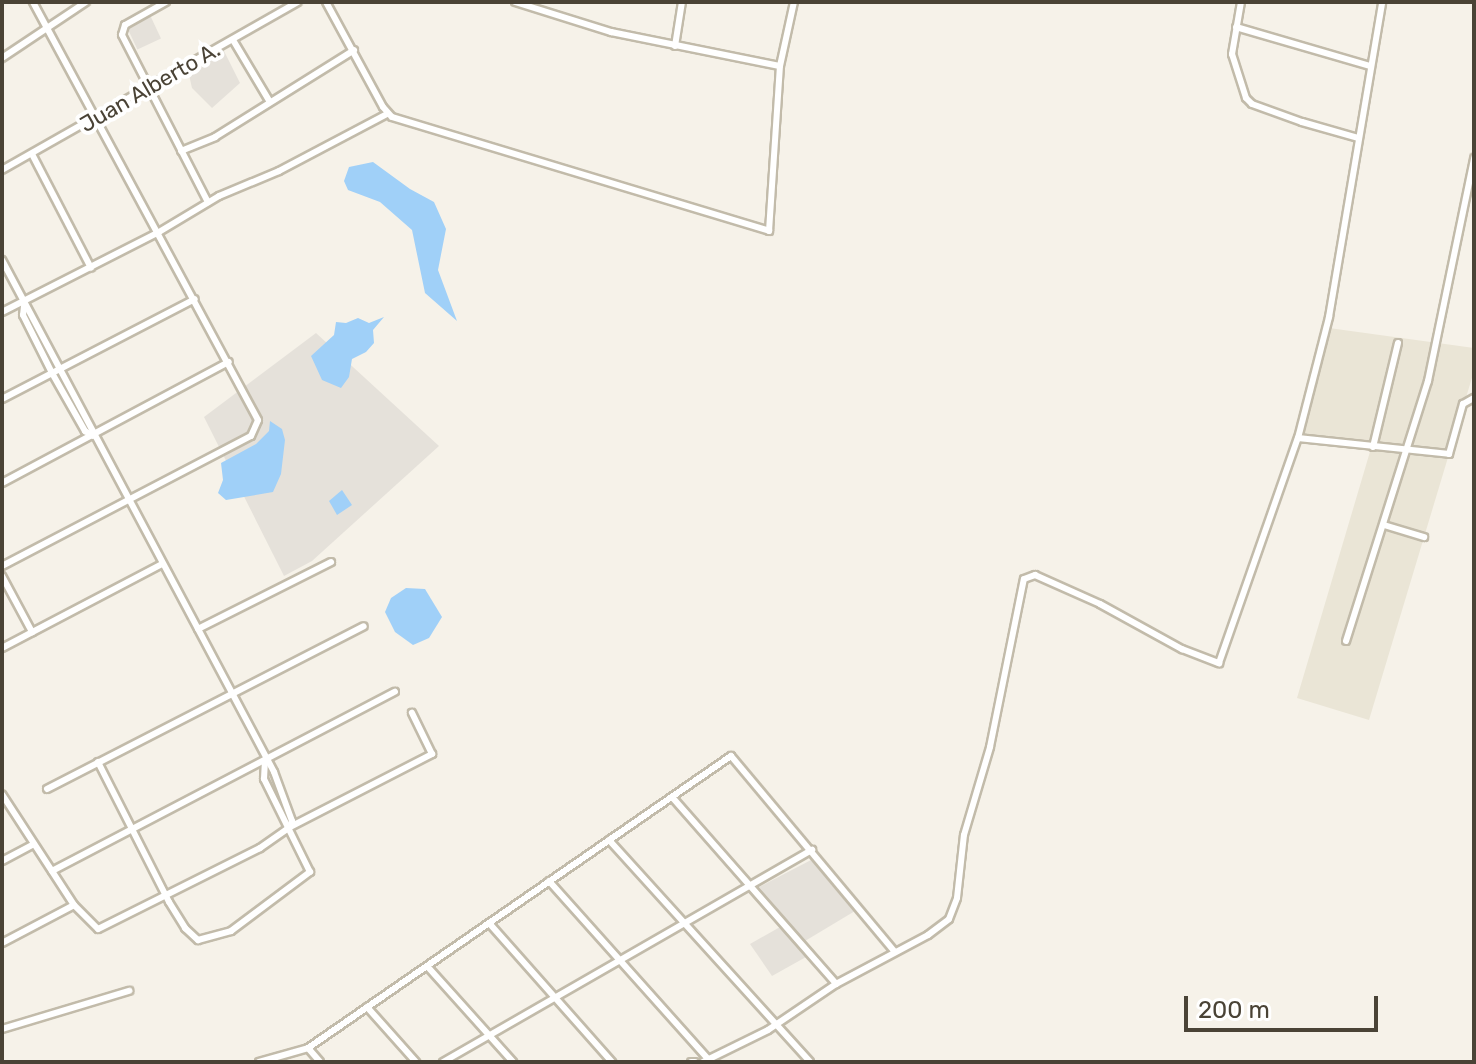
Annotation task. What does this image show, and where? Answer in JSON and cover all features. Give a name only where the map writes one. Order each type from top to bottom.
[{"type":"street","points":[[2,566],[251,436],[258,420],[33,2]]},
{"type":"street","points":[[2,58],[86,2]]},
{"type":"street","points":[[166,2],[123,29],[122,35],[208,202]]},
{"type":"street","name":"Juan Alberto A.","points":[[2,170],[298,2]]},
{"type":"street","points":[[326,2],[387,114]]},
{"type":"street","points":[[515,2],[535,5],[611,32],[780,66]]},
{"type":"street","points":[[675,46],[682,2]]},
{"type":"street","points":[[2,312],[24,304],[159,232],[208,202],[279,171],[387,114],[769,231],[780,66],[794,2]]},
{"type":"street","points":[[1241,2],[1232,54],[1240,86],[1252,104],[1358,138]]},
{"type":"street","points":[[549,881],[708,1062],[777,1025],[836,984],[943,925],[955,908],[964,835],[990,747],[1024,579],[1035,575],[1100,604],[1182,649],[1219,663],[1298,438],[1329,317],[1382,2]]},
{"type":"street","points":[[1236,27],[1370,66]]},
{"type":"street","points":[[233,40],[270,102]]},
{"type":"street","points":[[181,151],[215,137],[354,50]]},
{"type":"street","points":[[32,154],[91,268]]},
{"type":"street","points":[[1346,641],[1428,381],[1474,158]]},
{"type":"street","points":[[2,260],[292,813],[290,827]]},
{"type":"street","points":[[2,399],[195,299]]},
{"type":"street","points":[[24,304],[23,315],[52,373],[85,431],[93,436]]},
{"type":"street","points":[[1373,447],[1398,343]]},
{"type":"street","points":[[2,483],[229,362]]},
{"type":"street","points":[[1298,438],[1449,454],[1463,404],[1466,399],[1474,398]]},
{"type":"street","points":[[1384,525],[1424,537]]},
{"type":"street","points":[[198,629],[331,562]]},
{"type":"street","points":[[2,648],[162,564]]},
{"type":"street","points":[[2,576],[32,632]]},
{"type":"street","points":[[47,789],[364,626]]},
{"type":"street","points":[[52,871],[395,692]]},
{"type":"street","points":[[2,794],[74,905],[98,929],[260,848],[290,827],[432,754],[412,713]]},
{"type":"street","points":[[259,1062],[308,1048],[728,757],[735,757],[894,951]]},
{"type":"street","points":[[98,762],[166,895],[192,936],[205,939],[231,931],[310,872],[264,779],[265,761]]},
{"type":"street","points":[[672,797],[836,984]]},
{"type":"street","points":[[609,840],[810,1062]]},
{"type":"street","points":[[2,861],[34,844]]},
{"type":"street","points":[[443,1062],[812,850]]},
{"type":"street","points":[[2,943],[74,905]]},
{"type":"street","points":[[489,923],[612,1062]]},
{"type":"street","points":[[427,966],[513,1062]]},
{"type":"street","points":[[2,1029],[129,991]]},
{"type":"street","points":[[367,1007],[416,1062]]},
{"type":"street","points":[[308,1048],[320,1062]]},
{"type":"shaded area","points":[[150,15],[161,39],[137,50],[126,26]]},
{"type":"shaded area","points":[[223,49],[240,83],[212,108],[192,88],[187,66]]},
{"type":"shaded area","points":[[1329,328],[1474,348],[1474,371],[1369,720],[1297,698],[1372,445],[1301,436]]},
{"type":"shaded area","points":[[316,333],[439,446],[312,561],[284,576],[204,417]]},
{"type":"shaded area","points":[[813,859],[855,911],[805,941],[759,887]]},
{"type":"shaded area","points":[[780,927],[806,957],[772,976],[750,944]]},
{"type":"water","points":[[373,162],[434,202],[446,229],[438,270],[457,321],[425,293],[412,230],[380,202],[348,190],[344,181],[349,167]]},
{"type":"water","points":[[384,317],[373,330],[374,343],[366,352],[352,359],[349,377],[341,388],[322,380],[311,356],[334,335],[336,322],[346,323],[358,318],[369,323]]},
{"type":"water","points":[[270,421],[282,429],[285,440],[281,474],[273,492],[226,500],[218,493],[223,480],[221,463],[256,444],[269,431]]},
{"type":"water","points":[[342,490],[352,505],[337,515],[329,501]]},
{"type":"water","points":[[406,588],[425,589],[442,617],[429,638],[413,645],[395,632],[385,612],[391,598]]}]
